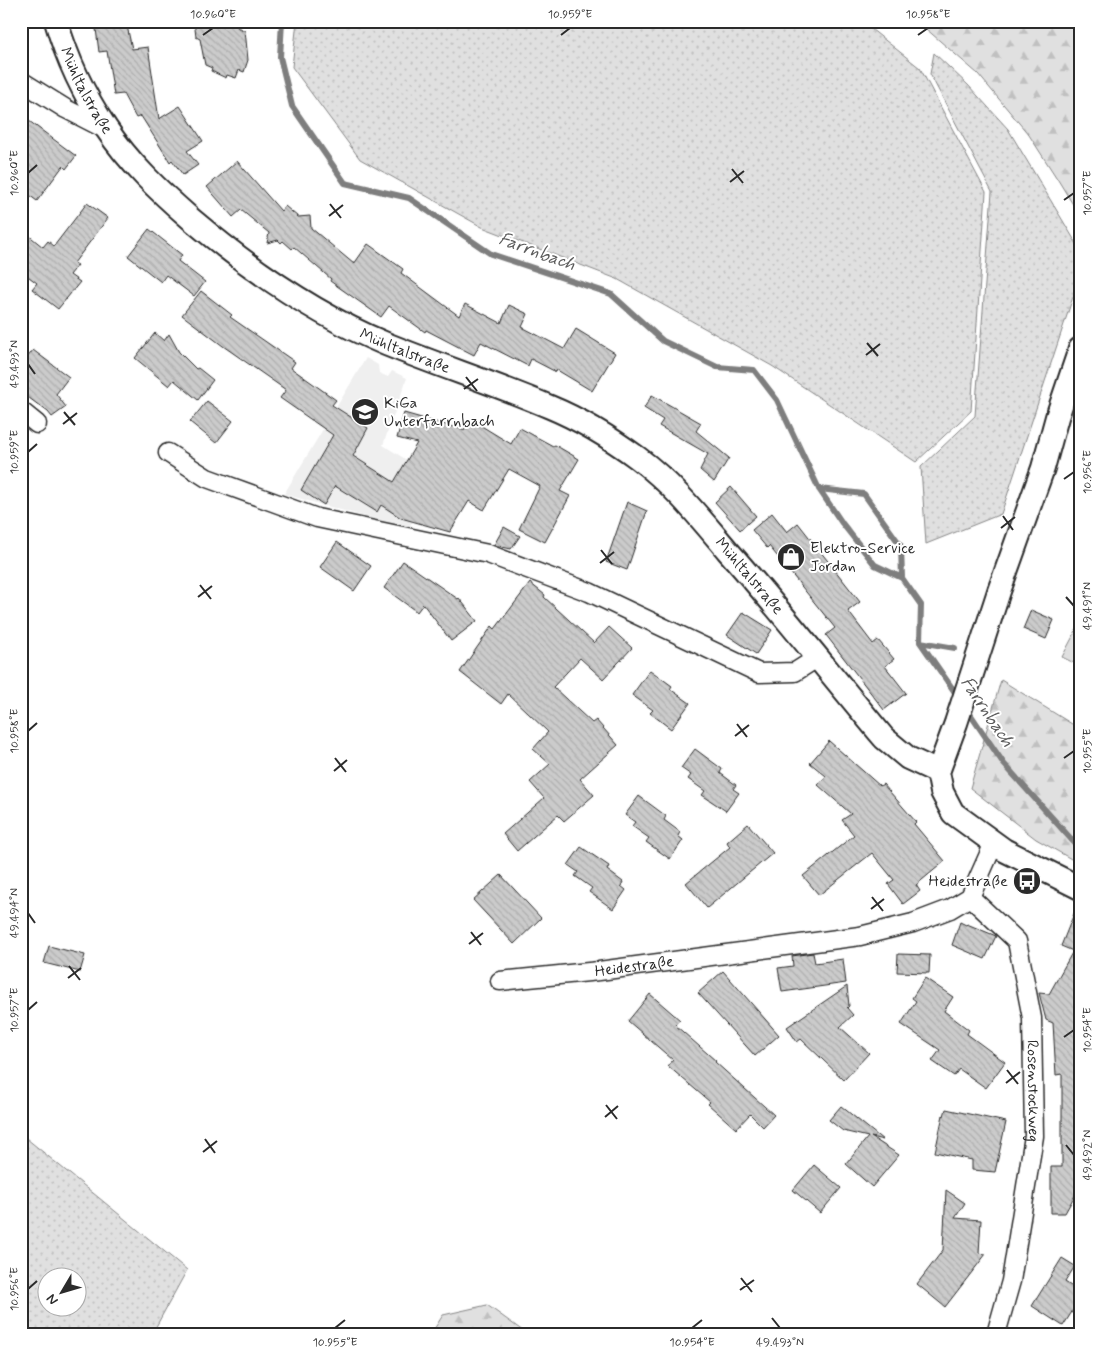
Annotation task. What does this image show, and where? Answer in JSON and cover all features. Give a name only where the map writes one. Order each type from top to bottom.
[{"type":"street","name":"Mühltalstraße","points":[[56,21],[72,68],[107,130],[137,167],[167,199],[235,255],[288,292],[348,327],[552,408],[582,423],[638,458],[684,500],[884,738],[908,758],[938,772]]},
{"type":"street","points":[[21,81],[66,109],[107,130]]},
{"type":"street","points":[[1080,349],[1057,417],[1043,468],[938,772],[942,792],[953,812],[1004,850],[1080,888]]},
{"type":"street","points":[[21,412],[37,424]]},
{"type":"street","points":[[168,453],[207,478],[317,518],[497,557],[589,592],[759,673],[795,672],[817,658]]},
{"type":"street","points":[[970,897],[994,843]]},
{"type":"street","name":"Heidestraße","points":[[500,981],[600,971],[860,936],[913,923],[950,909],[970,897]]},
{"type":"street","name":"Rosenstockweg","points":[[970,897],[1017,941],[1032,1018],[1034,1136],[1011,1281],[996,1334]]},
{"type":"shaded area","name":"KiGa Unterfarrnbach","points":[[366,358],[378,365],[379,373],[388,377],[392,371],[407,378],[383,445],[437,479],[408,529],[284,494]]},
{"type":"green space","points":[[297,21],[861,21],[920,68],[986,192],[971,411],[916,462],[772,366],[617,279],[482,227],[360,159],[292,67]]},
{"type":"green space","points":[[917,21],[1080,21],[1080,216],[1029,135],[978,74]]},
{"type":"green space","points":[[934,53],[968,85],[1008,129],[1078,246],[1080,276],[1001,514],[926,544],[921,467],[975,416],[992,192],[930,74]]},
{"type":"green space","points":[[1080,623],[1080,666],[1062,657]]},
{"type":"green space","points":[[1001,680],[1080,729],[1080,864],[1036,839],[970,788]]},
{"type":"green space","points":[[21,1134],[187,1270],[152,1334],[21,1334]]},
{"type":"green space","points":[[487,1305],[527,1334],[431,1334],[443,1315]]},
{"type":"building","points":[[95,21],[126,21],[132,49],[148,47],[159,119],[180,106],[203,141],[187,151],[198,165],[183,175],[172,160],[170,162],[141,116],[136,118],[123,94],[114,95],[107,51],[99,52]]},
{"type":"building","points":[[194,21],[235,21],[238,28],[245,30],[248,60],[244,72],[239,70],[236,78],[227,75],[226,78],[211,71],[212,68],[205,65],[200,39],[196,37]]},
{"type":"building","points":[[21,115],[76,156],[66,169],[63,166],[37,201],[21,189]]},
{"type":"building","points":[[237,161],[281,211],[285,206],[298,217],[310,216],[311,228],[354,264],[368,244],[403,269],[401,273],[459,316],[465,304],[501,323],[509,305],[528,314],[522,327],[564,349],[576,329],[615,353],[592,391],[557,370],[556,372],[531,359],[528,366],[481,342],[474,355],[426,330],[425,332],[389,306],[381,317],[330,281],[331,279],[294,247],[292,249],[283,241],[281,243],[278,240],[267,243],[269,233],[241,210],[233,217],[207,187]]},
{"type":"building","points":[[87,203],[108,218],[74,263],[78,265],[70,275],[80,282],[58,309],[32,289],[37,283],[21,271],[21,229],[43,247],[48,241],[54,246]]},
{"type":"building","points":[[149,229],[182,255],[178,261],[205,282],[194,296],[166,275],[161,282],[128,256]]},
{"type":"building","points":[[201,291],[232,315],[230,317],[295,362],[291,368],[336,400],[332,405],[368,428],[353,456],[394,482],[417,443],[397,438],[404,413],[453,427],[455,425],[464,430],[470,419],[511,444],[520,428],[579,459],[560,491],[570,496],[545,542],[519,529],[540,486],[509,469],[484,510],[469,501],[450,532],[401,518],[381,505],[377,512],[335,486],[324,505],[301,490],[333,435],[280,398],[286,390],[182,315]]},
{"type":"building","points":[[155,333],[164,341],[169,334],[179,352],[196,369],[198,368],[213,380],[198,400],[174,380],[169,386],[135,358]]},
{"type":"building","points":[[33,350],[69,377],[56,394],[66,407],[52,417],[21,392],[21,366]]},
{"type":"building","points":[[652,395],[701,423],[696,431],[729,458],[714,482],[700,470],[708,454],[659,426],[663,420],[644,408]]},
{"type":"building","points":[[207,401],[233,421],[216,443],[190,422]]},
{"type":"building","points":[[731,487],[756,516],[740,530],[715,502]]},
{"type":"building","points":[[627,502],[647,511],[627,570],[606,562]]},
{"type":"building","points":[[772,513],[787,532],[798,523],[860,602],[848,611],[873,644],[878,640],[894,659],[885,666],[906,693],[884,710],[826,635],[835,628],[769,546],[767,548],[752,530]]},
{"type":"building","points":[[504,527],[520,536],[511,549],[494,545]]},
{"type":"building","points":[[337,542],[371,566],[354,591],[320,567]]},
{"type":"building","points":[[403,561],[459,598],[477,621],[451,641],[423,604],[417,612],[384,588]]},
{"type":"building","points":[[530,583],[545,595],[544,597],[594,643],[609,627],[632,648],[603,679],[580,658],[553,687],[592,723],[596,720],[618,745],[580,779],[594,795],[564,821],[558,815],[517,851],[503,834],[544,798],[530,782],[550,764],[533,749],[548,732],[508,694],[501,704],[460,672],[492,626],[495,629]]},
{"type":"building","points":[[1031,610],[1054,620],[1046,639],[1023,629]]},
{"type":"building","points":[[743,612],[772,630],[756,654],[727,635]]},
{"type":"building","points":[[650,670],[672,686],[670,689],[690,703],[671,729],[650,713],[653,710],[632,695]]},
{"type":"building","points":[[829,741],[880,786],[883,784],[916,822],[914,824],[945,861],[916,885],[920,891],[903,904],[888,884],[894,880],[872,853],[819,895],[803,876],[854,835],[842,820],[851,814],[818,785],[826,776],[810,763]]},
{"type":"building","points":[[695,749],[722,769],[720,773],[736,785],[733,789],[739,793],[726,811],[702,795],[705,791],[688,779],[691,775],[681,768]]},
{"type":"building","points":[[639,796],[666,816],[664,820],[680,832],[678,836],[683,840],[670,859],[646,842],[649,838],[632,826],[635,822],[625,815]]},
{"type":"building","points":[[748,824],[773,853],[707,908],[686,883],[730,847],[727,842]]},
{"type":"building","points":[[581,847],[609,866],[607,870],[623,882],[621,886],[626,890],[613,909],[589,892],[592,888],[575,876],[578,872],[568,865]]},
{"type":"building","points":[[501,875],[541,918],[514,944],[473,900]]},
{"type":"building","points":[[1079,901],[1079,1188],[1065,1213],[1051,1213],[1051,1167],[1062,1167],[1062,1074],[1056,1075],[1053,1023],[1046,1020],[1039,993],[1049,994],[1073,951],[1061,946]]},
{"type":"building","points":[[960,922],[996,936],[985,959],[952,945]]},
{"type":"building","points":[[49,946],[85,955],[80,972],[44,963]]},
{"type":"building","points":[[813,953],[815,963],[843,959],[846,983],[782,992],[778,968],[793,966],[792,956]]},
{"type":"building","points":[[898,954],[930,955],[929,973],[897,972]]},
{"type":"building","points":[[723,971],[779,1035],[755,1056],[698,993]]},
{"type":"building","points":[[925,978],[953,997],[944,1011],[969,1030],[967,1034],[1005,1062],[986,1088],[959,1069],[954,1076],[932,1061],[940,1050],[901,1024],[916,1001],[912,998]]},
{"type":"building","points":[[847,986],[849,1006],[847,1008],[853,1015],[840,1027],[869,1053],[844,1080],[801,1039],[797,1042],[787,1027]]},
{"type":"building","points":[[650,994],[680,1020],[675,1025],[774,1115],[763,1127],[750,1114],[736,1129],[708,1104],[710,1102],[668,1066],[673,1060],[628,1021]]},
{"type":"building","points":[[841,1106],[883,1140],[871,1137],[899,1155],[872,1187],[846,1164],[868,1137],[843,1131],[829,1120]]},
{"type":"building","points":[[946,1109],[1006,1122],[995,1172],[972,1170],[972,1160],[935,1152]]},
{"type":"building","points":[[814,1165],[841,1188],[820,1213],[793,1190]]},
{"type":"building","points":[[946,1190],[965,1203],[955,1218],[981,1220],[979,1253],[986,1254],[945,1307],[917,1284],[943,1250]]},
{"type":"building","points":[[1062,1258],[1075,1266],[1065,1282],[1080,1292],[1080,1299],[1063,1326],[1032,1306]]},
{"type":"waterway","name":"Farrnbach","points":[[282,21],[280,57],[292,106],[345,183],[409,198],[491,254],[611,294],[663,341],[717,367],[754,370],[777,400],[819,489],[842,523],[875,565],[902,578],[921,605],[920,642],[959,698]]},
{"type":"waterway","name":"Farrnbach","points":[[819,489],[864,494],[901,546],[902,578]]},
{"type":"waterway","points":[[920,642],[955,648]]},
{"type":"waterway","name":"Farrnbach","points":[[966,708],[1004,764],[1080,849]]},
{"type":"place","name":"KiGa Unterfarrnbach","points":[[365,412]]},
{"type":"place","name":"Elektro-Service Jordan","points":[[791,557]]},
{"type":"place","name":"Heidestraße","points":[[1027,881]]}]
